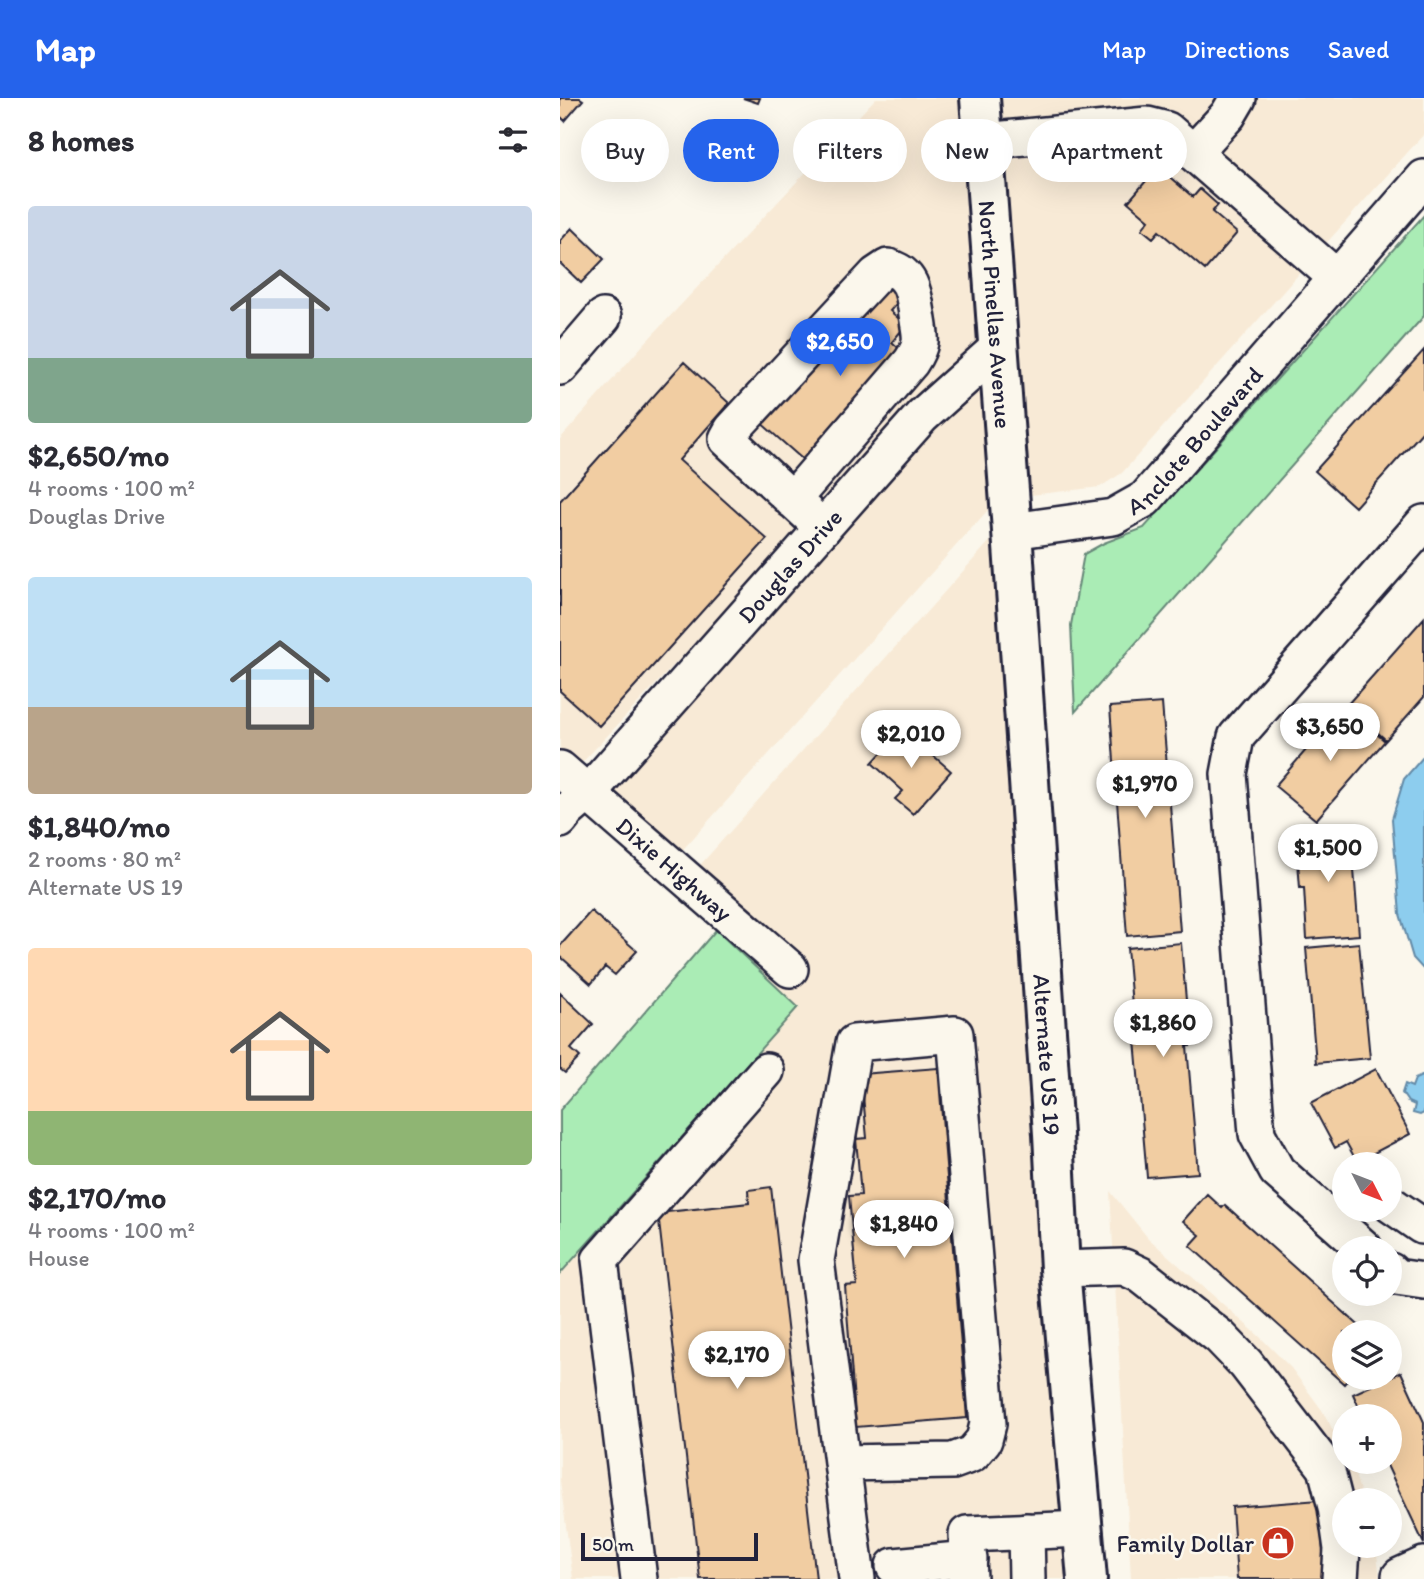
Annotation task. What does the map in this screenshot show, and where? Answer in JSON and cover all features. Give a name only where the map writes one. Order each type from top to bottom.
[{"type":"main road","name":"North Pinellas Avenue","points":[[980,98],[982,119]]},
{"type":"main road","name":"North Pinellas Avenue","points":[[987,182],[1012,531]]},
{"type":"main road","name":"Alternate US 19","points":[[1012,531],[1060,1269],[1087,1579]]},
{"type":"street","points":[[1194,152],[1228,115],[1238,98]]},
{"type":"street","points":[[1013,138],[1147,125],[1167,130],[1337,278]]},
{"type":"street","name":"Anclote Boulevard","points":[[1012,531],[1113,517],[1144,499],[1424,178]]},
{"type":"street","points":[[792,500],[916,355],[921,341],[914,291],[905,276],[897,270],[888,267],[876,275],[732,430],[727,439],[792,500],[823,528]]},
{"type":"street","points":[[560,367],[604,317]]},
{"type":"street","name":"Douglas Drive","points":[[560,820],[588,793],[922,416],[999,347]]},
{"type":"street","points":[[1332,1210],[1277,1171],[1257,1134],[1229,774],[1236,737],[1424,523]]},
{"type":"street","name":"Dixie Highway","points":[[560,769],[790,969]]},
{"type":"street","points":[[842,1463],[953,1461],[972,1454],[984,1440],[989,1424],[955,1034],[854,1043],[816,1260],[842,1463],[857,1579]]},
{"type":"street","points":[[639,1579],[600,1261],[766,1071]]},
{"type":"street","points":[[1402,1212],[1424,1226]]},
{"type":"street","points":[[1344,1222],[1355,1236]]},
{"type":"street","points":[[1060,1269],[1124,1267],[1141,1275],[1220,1337],[1246,1364],[1326,1468],[1336,1507],[1342,1549],[1340,1579]]},
{"type":"street","points":[[1402,1278],[1424,1281]]},
{"type":"street","points":[[894,1566],[969,1569],[967,1534],[1082,1529]]},
{"type":"street","points":[[1026,1531],[1027,1579]]},
{"type":"shaded area","points":[[876,98],[967,98],[969,119],[921,119],[921,182],[974,182],[986,341],[833,496],[577,768],[560,753],[560,439],[643,345],[797,182],[907,182],[907,119],[856,119]]},
{"type":"shaded area","points":[[993,98],[1424,98],[1424,134],[1322,248],[1191,133],[1187,133],[1187,119],[1027,119],[1027,128],[1013,128],[1013,119],[995,119]]},
{"type":"shaded area","points":[[1027,151],[1027,182],[1187,182],[1187,163],[1306,266],[1122,473],[1100,487],[1022,496],[1001,182],[1013,182],[1013,152]]},
{"type":"shaded area","points":[[988,375],[997,500],[678,855],[607,792],[932,426]]},
{"type":"shaded area","points":[[999,531],[1074,1579],[573,1579],[560,1481],[560,1271],[798,1007],[676,892]]},
{"type":"shaded area","points":[[1110,1191],[1148,1238],[1259,1336],[1291,1368],[1322,1410],[1332,1428],[1332,1474],[1355,1474],[1359,1488],[1332,1488],[1332,1558],[1378,1558],[1380,1579],[1131,1579]]},
{"type":"green space","points":[[1424,215],[1424,316],[1075,712],[1071,625],[1084,554],[1104,543],[1144,528]]},
{"type":"green space","points":[[716,930],[798,1007],[560,1274],[560,1110]]},
{"type":"water","points":[[1424,756],[1424,970],[1413,958],[1400,914],[1392,819],[1404,779]]},
{"type":"water","points":[[1424,1075],[1424,1113],[1420,1115],[1413,1113],[1415,1105],[1408,1102],[1402,1093],[1405,1084],[1412,1087],[1415,1079]]},
{"type":"building","points":[[560,98],[583,100],[565,121],[560,116]]},
{"type":"building","points":[[743,98],[760,98],[758,103]]},
{"type":"building","points":[[1145,182],[1176,182],[1193,197],[1200,189],[1218,205],[1212,212],[1237,233],[1205,270],[1159,231],[1153,238],[1142,229],[1149,220],[1128,202]]},
{"type":"building","points":[[572,228],[604,259],[581,283],[560,263],[560,241]]},
{"type":"building","points":[[886,279],[904,295],[890,311],[906,325],[892,342],[906,355],[809,465],[760,422]]},
{"type":"building","points":[[1424,350],[1424,430],[1355,507],[1315,471]]},
{"type":"building","points":[[684,362],[729,403],[679,460],[767,539],[599,726],[560,691],[560,501]]},
{"type":"building","points":[[1424,618],[1424,697],[1386,740],[1347,705]]},
{"type":"building","points":[[1162,703],[1180,931],[1127,936],[1110,707]]},
{"type":"building","points":[[1344,706],[1385,741],[1316,820],[1275,786]]},
{"type":"building","points":[[903,729],[951,771],[913,814],[895,799],[903,791],[872,763]]},
{"type":"building","points":[[1351,830],[1359,935],[1307,939],[1304,888],[1300,888],[1296,835]]},
{"type":"building","points":[[591,911],[637,951],[615,975],[605,967],[591,984],[560,956],[560,946]]},
{"type":"building","points":[[1181,943],[1198,1173],[1147,1177],[1127,948]]},
{"type":"building","points":[[1359,943],[1370,1058],[1316,1063],[1306,948]]},
{"type":"building","points":[[560,993],[593,1024],[571,1049],[580,1057],[565,1073],[560,1069]]},
{"type":"building","points":[[938,1068],[967,1418],[856,1427],[845,1286],[857,1285],[849,1196],[861,1195],[856,1139],[867,1138],[861,1074]]},
{"type":"building","points":[[1376,1069],[1410,1134],[1376,1152],[1352,1152],[1346,1142],[1335,1148],[1311,1103]]},
{"type":"building","points":[[771,1187],[816,1579],[700,1579],[658,1213],[749,1203],[748,1190]]},
{"type":"building","points":[[1207,1194],[1222,1208],[1225,1205],[1332,1301],[1332,1306],[1337,1306],[1353,1320],[1332,1320],[1332,1373],[1190,1246],[1200,1235],[1183,1221]]},
{"type":"building","points":[[1402,1374],[1424,1422],[1424,1544],[1402,1497],[1402,1488],[1398,1488],[1391,1474],[1402,1474],[1402,1404],[1358,1404],[1353,1394],[1362,1390],[1402,1390]]},
{"type":"building","name":"Family Dollar","points":[[1319,1500],[1325,1579],[1237,1579],[1232,1507]]},
{"type":"place","name":"Family Dollar","points":[[1278,1543]]}]
